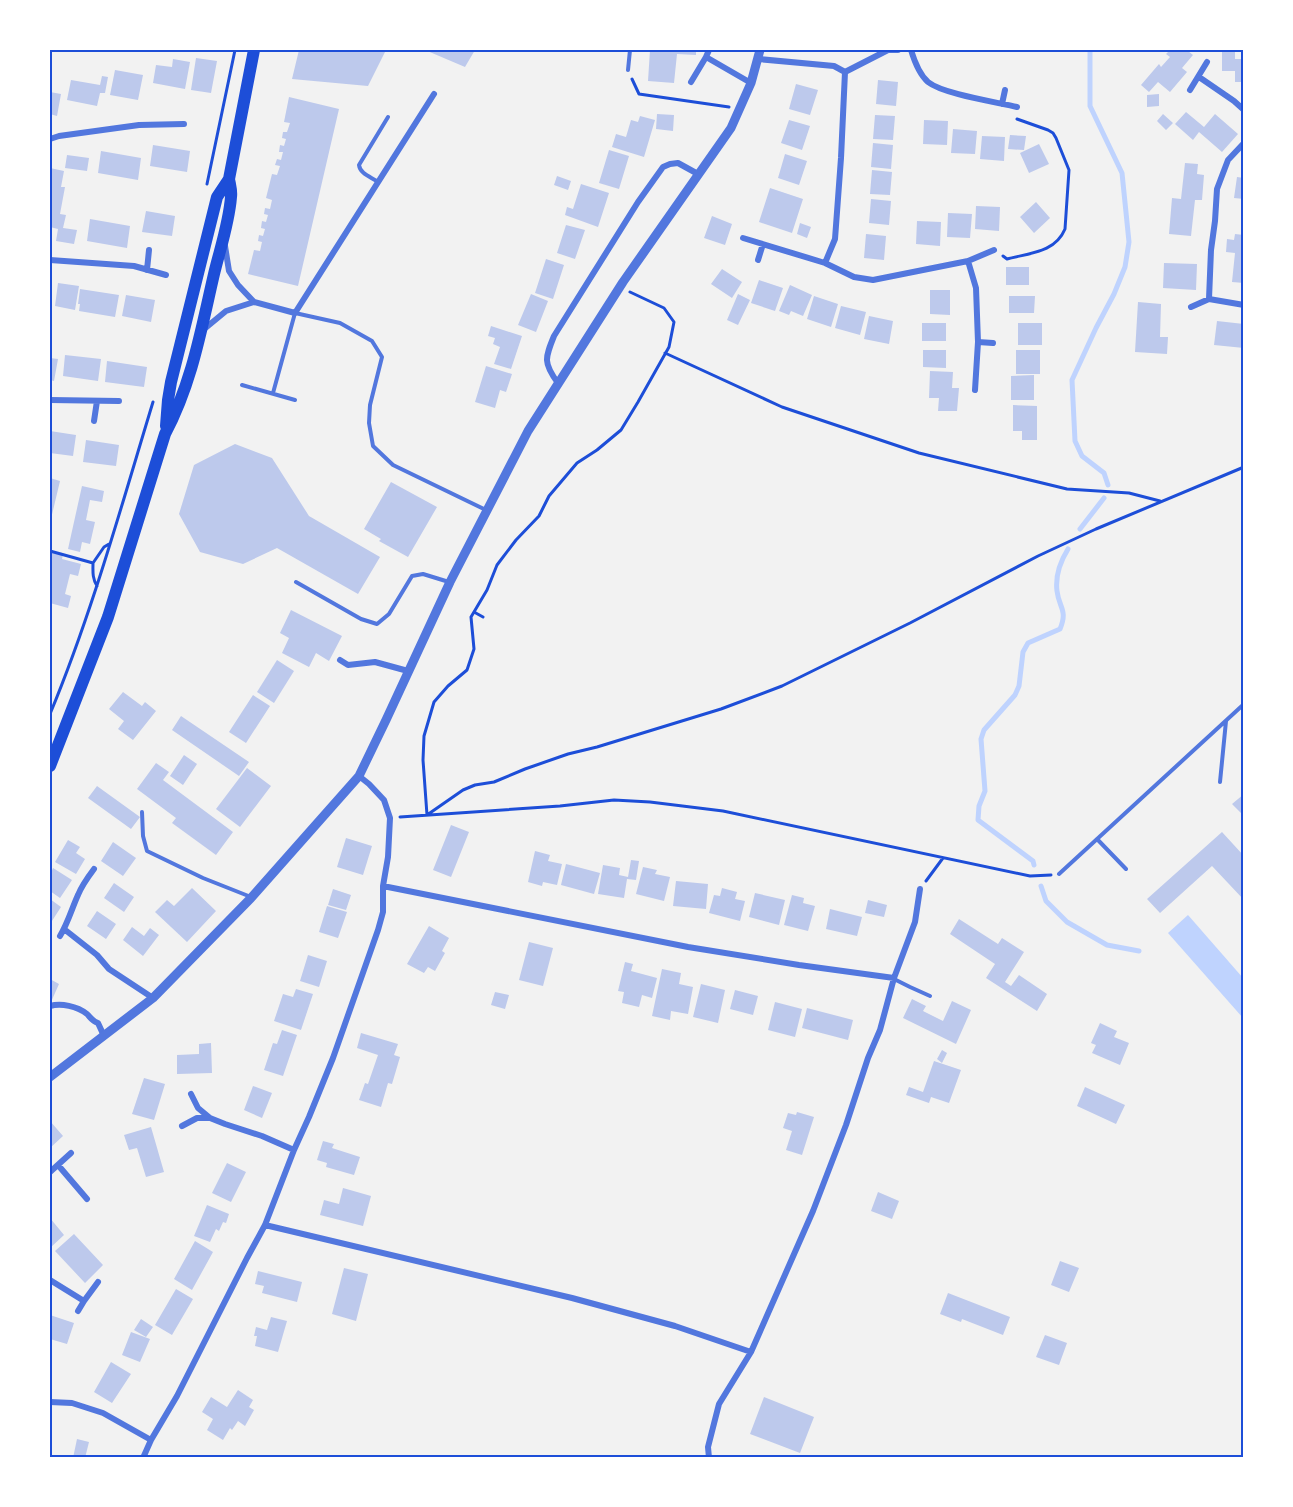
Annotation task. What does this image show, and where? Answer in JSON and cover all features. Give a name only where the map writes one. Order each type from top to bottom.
[{"type":"main road","points":[[50,765],[108,617],[165,434],[184,394],[223,237],[231,195],[229,179],[254,50]]},
{"type":"main road","points":[[165,434],[171,382],[218,197],[229,179]]},
{"type":"street","points":[[691,81],[709,50]]},
{"type":"street","points":[[845,72],[888,50],[898,50]]},
{"type":"street","points":[[911,50],[914,61],[927,81],[949,92],[1017,108]]},
{"type":"street","points":[[50,1077],[153,998],[251,897],[359,776],[450,582],[528,431],[621,287],[731,128],[751,83],[759,54],[834,66],[845,72]]},
{"type":"street","points":[[706,57],[751,83]]},
{"type":"street","points":[[1190,90],[1207,62]]},
{"type":"street","points":[[825,263],[834,239],[845,72]]},
{"type":"street","points":[[1198,77],[1244,110]]},
{"type":"street","points":[[1002,104],[1005,90]]},
{"type":"street","points":[[223,237],[229,271],[238,285],[254,302],[295,314],[434,94]]},
{"type":"street","points":[[50,139],[139,125],[184,124]]},
{"type":"street","points":[[1209,299],[1217,189],[1228,160],[1244,143]]},
{"type":"street","points":[[558,383],[549,372],[546,363],[554,336],[638,201],[663,167],[678,164],[698,174]]},
{"type":"street","points":[[743,238],[825,263],[854,277],[873,280],[968,261],[994,250]]},
{"type":"street","points":[[758,260],[763,244]]},
{"type":"street","points":[[147,270],[149,250]]},
{"type":"street","points":[[50,260],[134,266],[166,275]]},
{"type":"street","points":[[968,261],[976,288],[978,342],[975,390]]},
{"type":"street","points":[[1191,307],[1209,299],[1244,305]]},
{"type":"street","points":[[201,332],[226,311],[254,302]]},
{"type":"street","points":[[978,342],[993,343]]},
{"type":"street","points":[[50,400],[119,401]]},
{"type":"street","points":[[94,421],[97,401]]},
{"type":"street","points":[[340,660],[348,665],[375,662],[408,671]]},
{"type":"street","points":[[143,1458],[265,1225],[333,1058],[378,930],[383,912],[383,886],[388,857],[390,818],[384,800],[359,776]]},
{"type":"street","points":[[60,936],[83,884],[93,869]]},
{"type":"street","points":[[383,886],[688,947],[894,978]]},
{"type":"street","points":[[709,1458],[708,1446],[719,1404],[751,1352],[813,1211],[846,1125],[868,1058],[880,1030],[894,978],[915,922],[920,888]]},
{"type":"street","points":[[64,929],[97,955],[109,969],[153,998]]},
{"type":"street","points":[[50,1006],[58,1004],[76,1008],[98,1023],[104,1036]]},
{"type":"street","points":[[191,1094],[198,1108],[210,1118]]},
{"type":"street","points":[[182,1126],[197,1118],[210,1118],[294,1150]]},
{"type":"street","points":[[50,1172],[71,1154]]},
{"type":"street","points":[[58,1165],[87,1199]]},
{"type":"street","points":[[265,1225],[572,1298],[675,1326],[751,1352]]},
{"type":"street","points":[[50,1280],[84,1301]]},
{"type":"street","points":[[78,1311],[98,1282]]},
{"type":"street","points":[[50,1401],[72,1403],[103,1413],[151,1440]]},
{"type":"lane","points":[[628,70],[630,50]]},
{"type":"lane","points":[[378,182],[362,172],[359,165],[388,117]]},
{"type":"lane","points":[[273,393],[295,314],[340,323],[372,341],[382,357],[370,405],[369,423],[373,446],[393,465],[486,510]]},
{"type":"lane","points":[[243,385],[295,400]]},
{"type":"lane","points":[[296,582],[361,619],[377,624],[389,614],[412,576],[423,574],[450,582]]},
{"type":"lane","points":[[1059,874],[1244,704]]},
{"type":"lane","points":[[1220,782],[1226,720]]},
{"type":"lane","points":[[142,812],[143,836],[147,850],[203,878],[251,897]]},
{"type":"lane","points":[[1097,839],[1126,869]]},
{"type":"lane","points":[[894,978],[930,996]]},
{"type":"path","points":[[209,179],[235,50]]},
{"type":"path","points":[[628,70],[639,94],[740,108]]},
{"type":"path","points":[[994,250],[1007,259],[1048,248],[1056,244],[1065,229],[1069,170],[1053,133],[1017,119],[1017,108]]},
{"type":"path","points":[[428,815],[423,760],[424,735],[434,702],[466,670],[474,649],[471,617],[487,590],[497,565],[516,540],[539,516],[549,496],[577,463],[621,430],[669,347],[674,322],[664,308],[621,287]]},
{"type":"path","points":[[665,353],[782,407],[919,453],[1067,489],[1129,493],[1161,502]]},
{"type":"path","points":[[428,815],[463,790],[475,785],[494,782],[568,754],[721,709],[782,686],[1038,556],[1244,467]]},
{"type":"path","points":[[97,585],[94,580],[93,563],[104,547],[110,543]]},
{"type":"path","points":[[50,551],[93,563]]},
{"type":"path","points":[[50,714],[104,566]]},
{"type":"path","points":[[474,612],[483,617]]},
{"type":"path","points":[[390,818],[614,800],[650,802],[723,811],[1030,876],[1059,874]]},
{"type":"path","points":[[920,888],[942,858]]},
{"type":"water","points":[[1188,915],[1243,978],[1243,1018],[1168,933]]},
{"type":"building","points":[[299,50],[386,50],[368,86],[292,79]]},
{"type":"building","points":[[425,50],[475,50],[465,67]]},
{"type":"building","points":[[650,50],[696,50],[696,55],[677,54],[674,83],[648,81]]},
{"type":"building","points":[[1170,50],[1190,50],[1188,51],[1193,55],[1182,68],[1187,72],[1170,92],[1158,82],[1149,92],[1141,85],[1159,64],[1161,67],[1170,57],[1166,54]]},
{"type":"building","points":[[1222,51],[1235,51],[1235,59],[1244,59],[1244,82],[1235,82],[1235,71],[1222,71]]},
{"type":"building","points":[[196,58],[217,61],[211,93],[191,90]]},
{"type":"building","points":[[173,59],[190,62],[185,89],[153,83],[156,65],[172,67]]},
{"type":"building","points":[[115,70],[143,75],[138,100],[110,95]]},
{"type":"building","points":[[102,76],[108,77],[105,93],[100,93],[97,106],[67,100],[71,80],[100,85]]},
{"type":"building","points":[[878,80],[898,82],[896,106],[876,104]]},
{"type":"building","points":[[796,84],[818,90],[810,115],[789,109]]},
{"type":"building","points":[[50,92],[61,94],[57,116],[50,114]]},
{"type":"building","points":[[1159,94],[1159,106],[1147,107],[1147,95]]},
{"type":"building","points":[[289,97],[339,109],[298,286],[248,274],[254,250],[260,251],[262,242],[258,241],[259,235],[263,236],[265,229],[261,228],[262,221],[266,222],[268,215],[264,214],[265,208],[270,209],[272,200],[266,198],[272,174],[277,175],[280,166],[275,165],[277,159],[281,160],[283,152],[279,152],[280,145],[284,146],[286,139],[282,138],[283,132],[287,132],[290,123],[284,122]]},
{"type":"building","points":[[1186,112],[1204,127],[1215,114],[1238,134],[1222,152],[1199,132],[1193,140],[1175,124]]},
{"type":"building","points":[[657,114],[674,115],[673,131],[656,129]]},
{"type":"building","points":[[1163,114],[1173,123],[1166,130],[1157,121]]},
{"type":"building","points":[[875,115],[895,116],[893,140],[873,139]]},
{"type":"building","points":[[640,116],[655,120],[644,157],[612,147],[616,134],[626,137],[631,120],[638,122]]},
{"type":"building","points":[[789,120],[810,126],[802,150],[781,143]]},
{"type":"building","points":[[924,120],[948,121],[947,145],[923,144]]},
{"type":"building","points":[[953,129],[977,131],[975,154],[951,153]]},
{"type":"building","points":[[1010,135],[1026,136],[1024,150],[1008,149]]},
{"type":"building","points":[[982,136],[1005,137],[1004,161],[980,159]]},
{"type":"building","points":[[873,143],[893,145],[891,169],[871,167]]},
{"type":"building","points":[[1039,144],[1049,164],[1029,173],[1020,153]]},
{"type":"building","points":[[153,145],[190,151],[187,172],[150,166]]},
{"type":"building","points":[[609,150],[629,156],[619,189],[599,183]]},
{"type":"building","points":[[101,151],[141,158],[138,180],[98,173]]},
{"type":"building","points":[[785,154],[807,161],[799,185],[778,178]]},
{"type":"building","points":[[67,155],[89,158],[87,171],[65,168]]},
{"type":"building","points":[[1185,163],[1198,164],[1197,174],[1204,175],[1202,200],[1195,200],[1191,236],[1169,234],[1172,198],[1181,199]]},
{"type":"building","points":[[50,168],[64,171],[61,187],[65,187],[60,214],[66,215],[63,228],[77,230],[74,244],[56,241],[58,229],[50,227]]},
{"type":"building","points":[[872,170],[892,172],[890,195],[870,194]]},
{"type":"building","points":[[557,176],[571,181],[568,190],[554,185]]},
{"type":"building","points":[[1237,177],[1244,178],[1244,199],[1234,198]]},
{"type":"building","points":[[581,184],[609,193],[598,227],[565,215],[567,207],[573,209]]},
{"type":"building","points":[[770,188],[803,199],[792,233],[759,222]]},
{"type":"building","points":[[871,199],[891,201],[889,225],[869,223]]},
{"type":"building","points":[[1036,202],[1050,218],[1034,233],[1020,217]]},
{"type":"building","points":[[976,206],[1000,207],[999,231],[975,229]]},
{"type":"building","points":[[146,211],[175,216],[172,236],[142,232]]},
{"type":"building","points":[[948,213],[972,214],[970,238],[947,237]]},
{"type":"building","points":[[712,216],[732,224],[725,245],[704,238]]},
{"type":"building","points":[[90,219],[130,226],[127,248],[87,241]]},
{"type":"building","points":[[917,221],[941,222],[940,246],[916,244]]},
{"type":"building","points":[[800,223],[811,227],[807,238],[797,234]]},
{"type":"building","points":[[566,225],[585,230],[575,259],[557,253]]},
{"type":"building","points":[[866,234],[886,236],[884,260],[864,258]]},
{"type":"building","points":[[1235,234],[1244,235],[1244,283],[1232,282],[1235,253],[1226,252],[1227,239],[1234,240]]},
{"type":"building","points":[[546,259],[564,265],[553,299],[535,293]]},
{"type":"building","points":[[1164,263],[1197,264],[1196,290],[1163,288]]},
{"type":"building","points":[[1006,267],[1029,267],[1029,285],[1006,285]]},
{"type":"building","points":[[722,269],[742,282],[732,298],[711,284]]},
{"type":"building","points":[[759,280],[783,288],[775,311],[751,303]]},
{"type":"building","points":[[58,283],[79,286],[75,310],[55,306]]},
{"type":"building","points":[[790,285],[812,295],[803,316],[791,311],[789,315],[779,311]]},
{"type":"building","points":[[80,289],[119,295],[115,317],[79,311]]},
{"type":"building","points":[[930,290],[950,290],[950,315],[930,314]]},
{"type":"building","points":[[531,294],[548,301],[536,332],[518,325]]},
{"type":"building","points":[[738,294],[750,300],[738,325],[727,320]]},
{"type":"building","points":[[126,295],[155,300],[151,322],[122,316]]},
{"type":"building","points":[[814,296],[838,304],[831,327],[807,319]]},
{"type":"building","points":[[1009,296],[1035,296],[1034,313],[1009,313]]},
{"type":"building","points":[[1138,302],[1161,304],[1160,337],[1168,337],[1167,354],[1135,352]]},
{"type":"building","points":[[841,306],[866,312],[860,335],[835,328]]},
{"type":"building","points":[[869,316],[893,321],[889,344],[864,339]]},
{"type":"building","points":[[1217,321],[1244,324],[1244,348],[1214,345]]},
{"type":"building","points":[[922,323],[946,323],[946,341],[922,341]]},
{"type":"building","points":[[1018,323],[1042,323],[1042,345],[1018,345]]},
{"type":"building","points":[[491,326],[522,336],[511,369],[494,364],[500,347],[493,344],[495,338],[488,336]]},
{"type":"building","points":[[923,350],[946,350],[946,368],[923,367]]},
{"type":"building","points":[[1016,350],[1040,350],[1040,374],[1016,374]]},
{"type":"building","points":[[65,355],[101,359],[98,381],[63,376]]},
{"type":"building","points":[[50,358],[58,359],[54,381],[50,380]]},
{"type":"building","points":[[107,361],[147,367],[144,387],[105,382]]},
{"type":"building","points":[[486,366],[512,374],[506,392],[500,390],[495,408],[475,402]]},
{"type":"building","points":[[930,371],[953,372],[952,388],[959,388],[957,411],[938,411],[939,398],[929,398]]},
{"type":"building","points":[[1034,375],[1034,400],[1011,400],[1011,376]]},
{"type":"building","points":[[1013,405],[1037,406],[1037,440],[1022,440],[1022,431],[1013,431]]},
{"type":"building","points":[[50,431],[76,435],[73,456],[50,453]]},
{"type":"building","points":[[86,440],[119,445],[116,466],[83,462]]},
{"type":"building","points":[[235,444],[272,458],[309,516],[380,557],[358,594],[277,548],[243,564],[200,552],[179,514],[194,465]]},
{"type":"building","points":[[50,478],[60,481],[50,523]]},
{"type":"building","points":[[391,482],[437,507],[408,557],[379,541],[381,539],[364,529]]},
{"type":"building","points":[[82,486],[104,491],[102,502],[90,500],[86,520],[95,522],[90,544],[82,542],[80,552],[68,549]]},
{"type":"building","points":[[50,552],[63,555],[62,559],[81,564],[78,576],[70,574],[65,594],[71,596],[68,608],[50,603]]},
{"type":"building","points":[[291,610],[342,636],[329,661],[316,653],[309,667],[282,653],[289,638],[280,633]]},
{"type":"building","points":[[277,660],[294,671],[274,703],[257,692]]},
{"type":"building","points":[[123,692],[142,706],[145,702],[156,711],[133,740],[118,729],[124,721],[109,709]]},
{"type":"building","points":[[253,695],[270,706],[246,743],[229,732]]},
{"type":"building","points":[[181,716],[249,762],[239,776],[172,730]]},
{"type":"building","points":[[184,755],[197,764],[183,785],[170,776]]},
{"type":"building","points":[[156,763],[169,772],[163,780],[233,832],[216,855],[172,823],[176,818],[137,789]]},
{"type":"building","points":[[247,768],[271,786],[240,827],[216,809]]},
{"type":"building","points":[[97,786],[140,817],[131,829],[88,798]]},
{"type":"building","points":[[1244,794],[1244,816],[1232,804]]},
{"type":"building","points":[[451,825],[469,832],[451,877],[433,870]]},
{"type":"building","points":[[1222,832],[1244,856],[1244,900],[1212,866],[1160,913],[1147,899]]},
{"type":"building","points":[[346,838],[372,846],[363,875],[337,867]]},
{"type":"building","points":[[68,840],[80,847],[76,853],[85,859],[76,874],[55,862]]},
{"type":"building","points":[[113,842],[136,858],[123,876],[101,861]]},
{"type":"building","points":[[535,851],[550,855],[548,861],[562,864],[557,885],[543,882],[542,886],[528,882]]},
{"type":"building","points":[[631,860],[639,861],[636,880],[627,879],[624,898],[598,894],[603,865],[620,868],[619,875],[628,877]]},
{"type":"building","points":[[566,864],[600,873],[594,894],[561,885]]},
{"type":"building","points":[[643,867],[657,870],[655,874],[670,877],[664,901],[636,894]]},
{"type":"building","points":[[53,868],[72,880],[60,898],[50,891],[50,875]]},
{"type":"building","points":[[676,881],[708,884],[706,909],[673,906]]},
{"type":"building","points":[[114,883],[134,897],[124,912],[104,898]]},
{"type":"building","points":[[192,888],[216,911],[187,942],[155,912],[167,900],[174,906]]},
{"type":"building","points":[[722,888],[737,892],[735,899],[745,901],[740,921],[709,913],[714,895],[720,896]]},
{"type":"building","points":[[333,889],[351,895],[346,910],[328,905]]},
{"type":"building","points":[[755,893],[785,900],[779,925],[749,917]]},
{"type":"building","points":[[792,895],[804,898],[803,903],[815,906],[808,931],[784,925]]},
{"type":"building","points":[[50,899],[61,907],[50,924]]},
{"type":"building","points":[[868,900],[887,905],[884,917],[865,913]]},
{"type":"building","points":[[327,906],[347,912],[338,938],[319,932]]},
{"type":"building","points":[[830,909],[862,917],[857,936],[826,929]]},
{"type":"building","points":[[97,911],[116,924],[106,939],[87,926]]},
{"type":"building","points":[[959,919],[998,944],[1002,938],[1024,952],[1005,982],[1011,986],[1019,975],[1047,994],[1037,1011],[986,978],[995,964],[950,934]]},
{"type":"building","points":[[429,926],[449,938],[442,951],[445,953],[435,971],[428,967],[424,973],[407,964]]},
{"type":"building","points":[[132,927],[144,936],[150,928],[159,935],[143,956],[123,940]]},
{"type":"building","points":[[529,942],[553,948],[543,986],[519,980]]},
{"type":"building","points":[[308,955],[327,961],[319,987],[300,981]]},
{"type":"building","points":[[625,962],[633,964],[631,971],[657,978],[652,998],[642,995],[639,1007],[622,1003],[624,992],[618,991]]},
{"type":"building","points":[[662,969],[681,973],[679,984],[693,987],[688,1014],[671,1011],[670,1020],[652,1016]]},
{"type":"building","points":[[50,979],[59,984],[51,1002],[50,1001]]},
{"type":"building","points":[[701,984],[725,990],[718,1023],[693,1017]]},
{"type":"building","points":[[296,989],[313,994],[301,1030],[274,1021],[283,994],[293,997]]},
{"type":"building","points":[[735,990],[758,996],[753,1015],[730,1009]]},
{"type":"building","points":[[495,992],[509,995],[505,1009],[491,1005]]},
{"type":"building","points":[[912,999],[926,1006],[923,1011],[943,1021],[952,1001],[971,1010],[956,1044],[903,1018]]},
{"type":"building","points":[[775,1002],[802,1009],[795,1037],[768,1030]]},
{"type":"building","points":[[807,1008],[853,1020],[848,1040],[802,1028]]},
{"type":"building","points":[[1100,1023],[1117,1031],[1114,1037],[1129,1043],[1120,1065],[1092,1053],[1096,1045],[1091,1043]]},
{"type":"building","points":[[282,1030],[297,1035],[283,1076],[264,1070],[273,1043],[277,1044]]},
{"type":"building","points":[[361,1033],[398,1044],[394,1055],[400,1057],[392,1084],[388,1083],[381,1107],[359,1100],[365,1083],[368,1084],[378,1055],[357,1048]]},
{"type":"building","points":[[211,1043],[212,1073],[177,1074],[177,1055],[199,1054],[199,1044]]},
{"type":"building","points":[[942,1050],[947,1053],[942,1063],[937,1059]]},
{"type":"building","points":[[934,1061],[961,1070],[949,1103],[931,1097],[929,1103],[906,1095],[909,1087],[923,1092]]},
{"type":"building","points":[[144,1078],[165,1084],[154,1120],[132,1114]]},
{"type":"building","points":[[253,1086],[272,1093],[262,1118],[244,1110]]},
{"type":"building","points":[[1085,1087],[1125,1105],[1116,1124],[1077,1106]]},
{"type":"building","points":[[797,1112],[814,1117],[802,1155],[786,1150],[792,1131],[783,1128],[788,1113],[796,1115]]},
{"type":"building","points":[[50,1121],[63,1136],[50,1148]]},
{"type":"building","points":[[151,1127],[164,1172],[146,1177],[137,1148],[129,1150],[124,1135]]},
{"type":"building","points":[[323,1141],[334,1144],[332,1148],[360,1157],[354,1175],[326,1167],[327,1163],[317,1160]]},
{"type":"building","points":[[227,1163],[246,1172],[231,1202],[212,1193]]},
{"type":"building","points":[[343,1188],[371,1196],[363,1226],[320,1215],[324,1200],[339,1204]]},
{"type":"building","points":[[878,1192],[899,1201],[892,1219],[871,1211]]},
{"type":"building","points":[[207,1205],[229,1214],[226,1223],[223,1222],[219,1231],[216,1229],[210,1242],[194,1236]]},
{"type":"building","points":[[50,1218],[64,1235],[50,1248]]},
{"type":"building","points":[[74,1234],[103,1265],[85,1283],[55,1251]]},
{"type":"building","points":[[195,1241],[213,1252],[192,1290],[174,1279]]},
{"type":"building","points":[[1060,1261],[1079,1268],[1069,1292],[1051,1285]]},
{"type":"building","points":[[344,1268],[368,1274],[356,1321],[332,1314]]},
{"type":"building","points":[[258,1271],[302,1282],[297,1302],[262,1293],[264,1286],[255,1284]]},
{"type":"building","points":[[176,1289],[193,1299],[172,1335],[155,1325]]},
{"type":"building","points":[[948,1293],[1010,1317],[1003,1335],[962,1319],[961,1322],[940,1314]]},
{"type":"building","points":[[50,1315],[74,1323],[67,1344],[50,1339]]},
{"type":"building","points":[[271,1317],[287,1321],[278,1352],[255,1346],[256,1327],[267,1330]]},
{"type":"building","points":[[141,1319],[153,1327],[146,1337],[134,1330]]},
{"type":"building","points":[[131,1332],[150,1339],[140,1362],[122,1355]]},
{"type":"building","points":[[1045,1335],[1067,1343],[1059,1365],[1036,1357]]},
{"type":"building","points":[[111,1362],[131,1374],[112,1403],[94,1392]]},
{"type":"building","points":[[238,1390],[253,1400],[249,1407],[254,1410],[245,1426],[238,1421],[232,1430],[230,1428],[223,1440],[207,1430],[213,1419],[202,1412],[211,1397],[227,1407]]},
{"type":"building","points":[[764,1397],[814,1417],[800,1453],[750,1434]]},
{"type":"building","points":[[77,1439],[89,1442],[85,1458],[73,1458]]},
{"type":"waterway","points":[[1090,50],[1090,106],[1122,173],[1129,242],[1125,267],[1114,294],[1072,380],[1075,441],[1082,456],[1104,473],[1108,485]]},
{"type":"waterway","points":[[1080,529],[1104,498]]},
{"type":"waterway","points":[[1034,865],[1033,861],[978,820],[979,806],[985,791],[981,739],[984,730],[1015,695],[1019,686],[1023,652],[1028,643],[1060,629],[1063,613],[1057,591],[1057,574],[1068,549]]},
{"type":"waterway","points":[[1041,886],[1046,901],[1067,922],[1107,945],[1139,951]]}]
